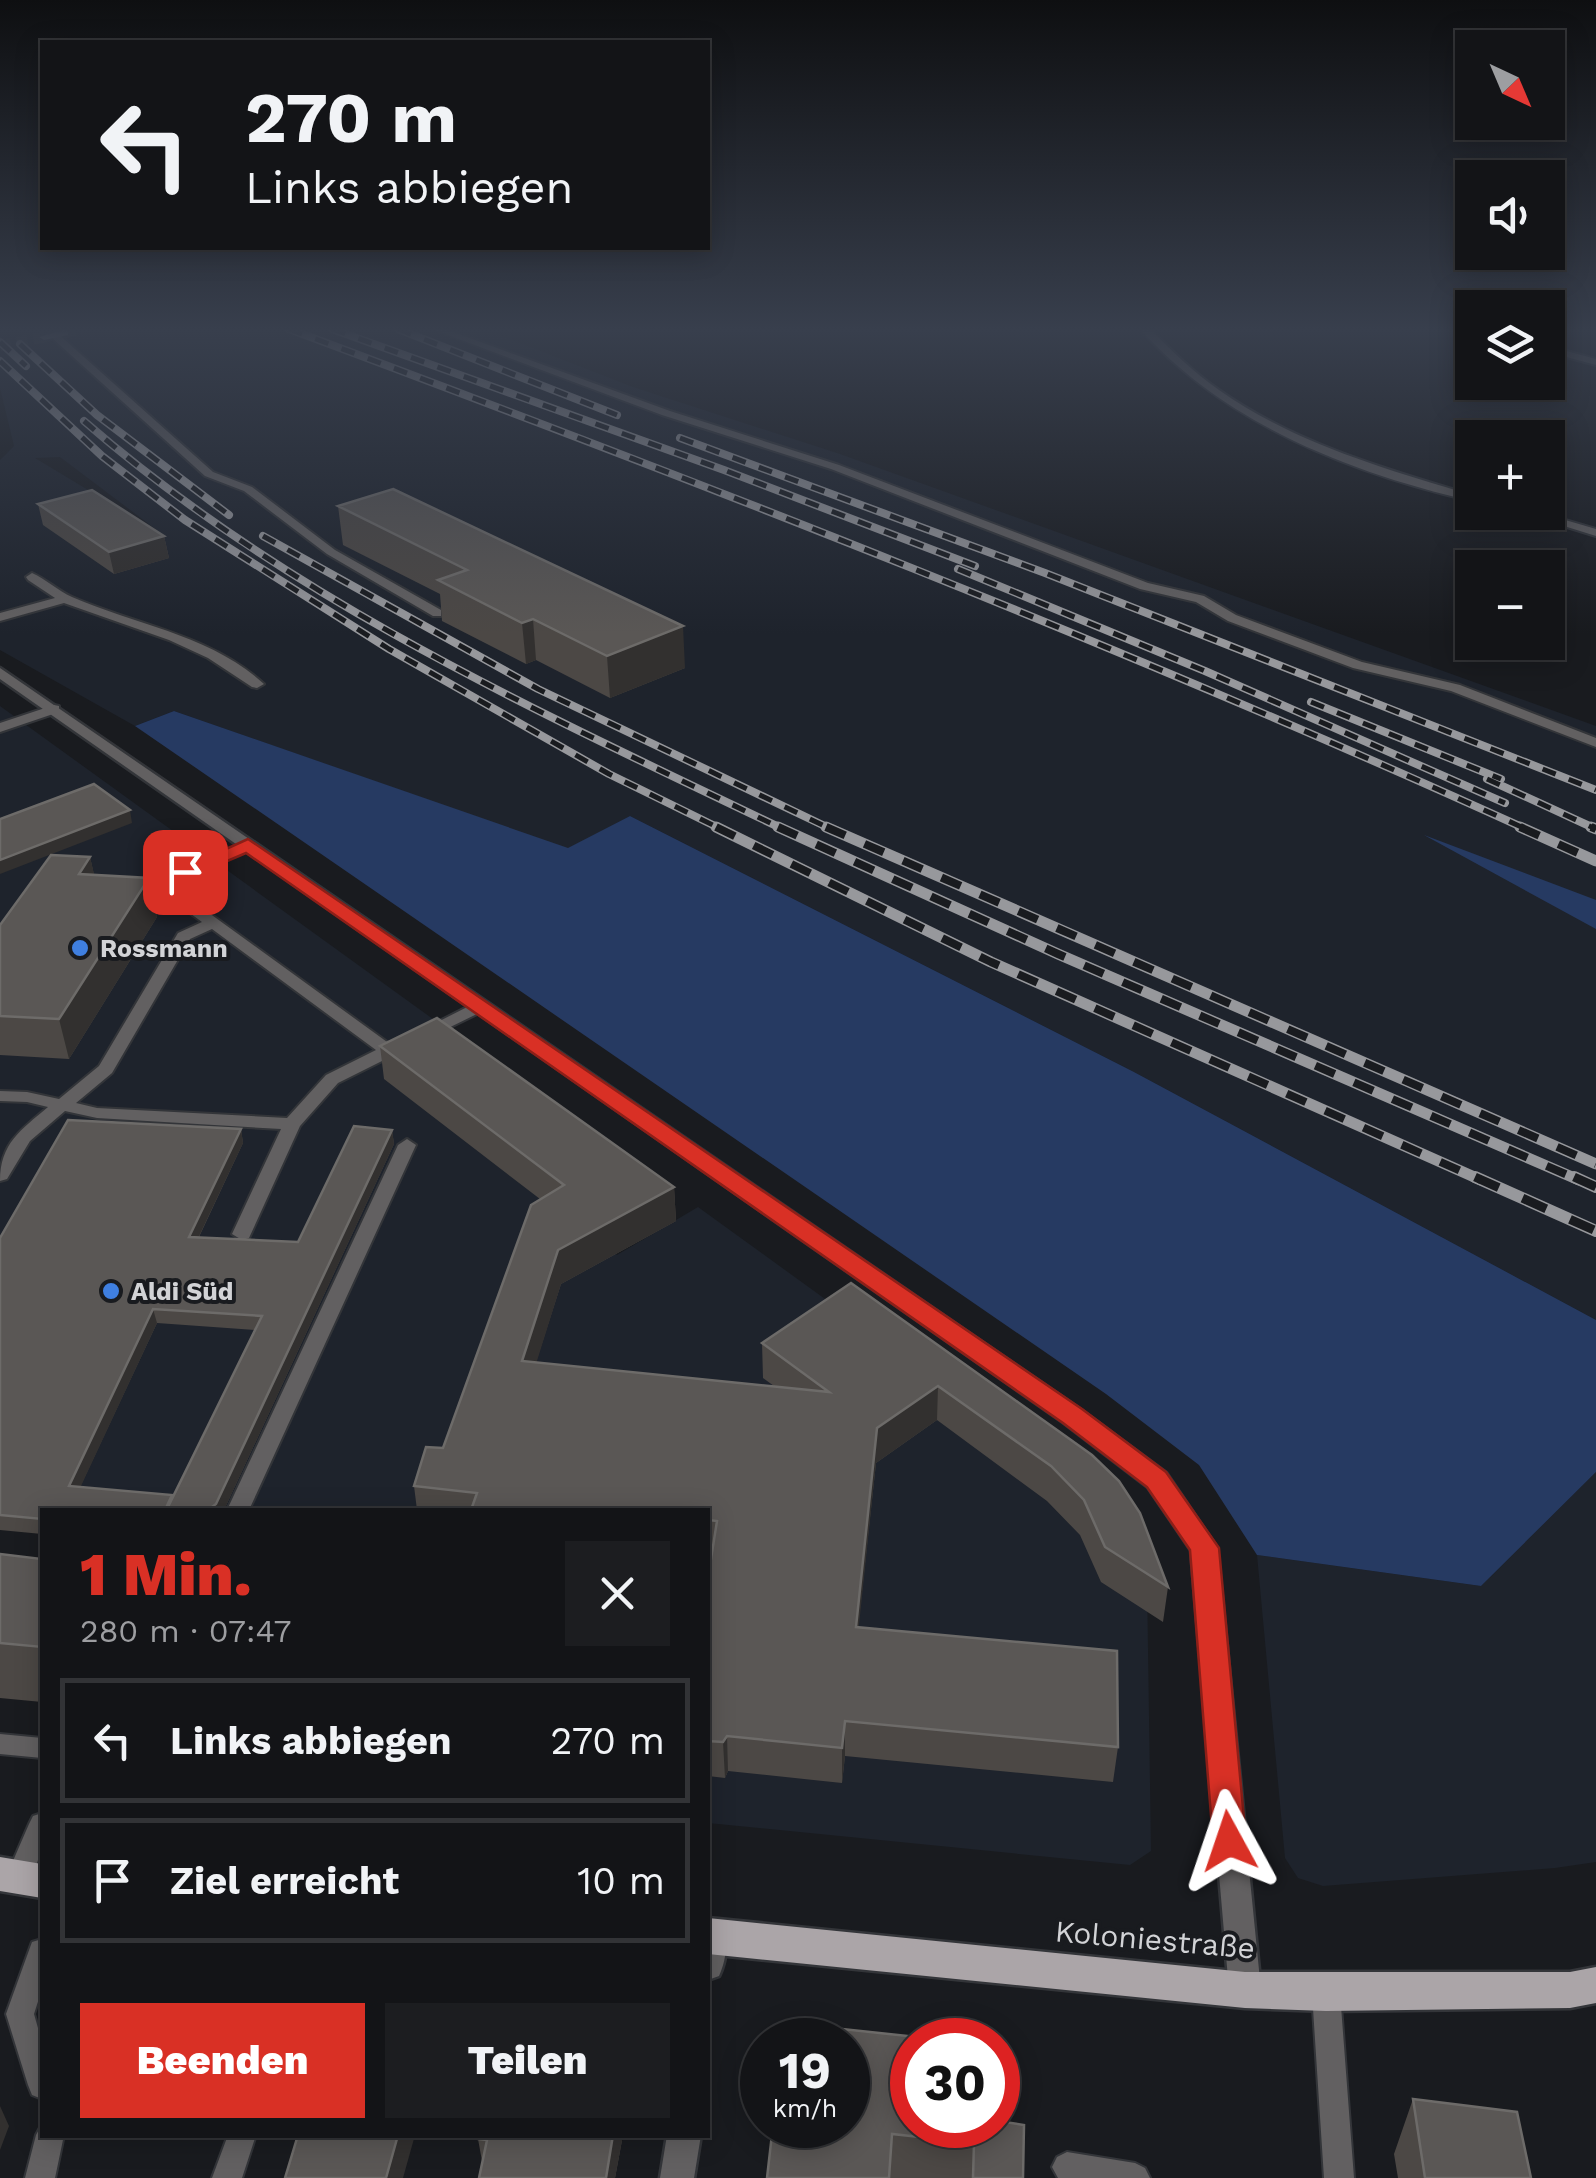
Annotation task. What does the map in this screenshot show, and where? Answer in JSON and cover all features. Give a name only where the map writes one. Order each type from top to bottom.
[{"type":"main road","name":"Koloniestraße","points":[[710,1946],[1245,1990],[1326,1993],[1570,1990],[1596,1985]]},
{"type":"street","points":[[0,672],[1072,1416],[1156,1480],[1204,1548],[1245,1990]]},
{"type":"street","points":[[678,2178],[684,2138]]},
{"type":"lane","points":[[161,431],[209,474],[248,489],[330,552],[438,613]]},
{"type":"lane","points":[[720,431],[835,468],[1144,586],[1200,598],[1232,618],[1358,665],[1455,688],[1596,742]]},
{"type":"lane","points":[[1279,431],[1370,468],[1455,493]]},
{"type":"lane","points":[[1565,524],[1596,533]]},
{"type":"lane","points":[[32,576],[65,599],[212,655],[257,684]]},
{"type":"lane","points":[[0,617],[65,599]]},
{"type":"lane","points":[[0,728],[54,709]]},
{"type":"lane","points":[[248,845],[158,883],[388,1051]]},
{"type":"lane","points":[[0,1174],[23,1137],[106,1069],[184,936],[213,923]]},
{"type":"lane","points":[[242,1234],[292,1124],[332,1079],[479,1006]]},
{"type":"lane","points":[[0,1096],[97,1113],[292,1124]]},
{"type":"lane","points":[[239,1508],[407,1145]]},
{"type":"lane","points":[[0,1744],[40,1748]]},
{"type":"lane","points":[[21,1877],[40,1829]]},
{"type":"lane","points":[[40,1957],[20,2014],[40,2079]]},
{"type":"lane","points":[[1326,1993],[1337,2106],[1339,2178]]},
{"type":"lane","points":[[40,2178],[49,2138]]},
{"type":"lane","points":[[227,2178],[241,2138]]},
{"type":"lane","points":[[1067,2167],[1135,2178]]},
{"type":"shaded area","points":[[10,431],[768,431],[1596,726],[1596,1320],[1134,1072],[630,816],[568,849],[174,711],[135,726],[0,650],[0,460],[14,446]],"holes":[[[60,457],[158,532],[35,458]]]},
{"type":"shaded area","points":[[0,706],[462,1040],[517,1180],[617,1255],[698,1207],[850,1317],[1147,1580],[1151,1851],[1130,1865],[710,1823],[710,1508],[151,1508],[0,1494]]},
{"type":"shaded area","points":[[174,711],[568,848],[630,816],[1134,1072],[1596,1320],[1596,1472],[1481,1586],[1257,1555],[1199,1465],[1106,1394],[135,726]]},
{"type":"shaded area","points":[[1424,835],[1596,900],[1596,929]]},
{"type":"shaded area","points":[[1596,1472],[1596,1862],[1323,1886],[1298,1878],[1285,1858],[1257,1555],[1481,1586]]},
{"type":"building","points":[[393,489],[683,626],[607,656],[533,619],[522,623],[438,580],[467,570],[338,506]]},
{"type":"building","points":[[92,490],[164,536],[109,552],[38,504]]},
{"type":"building","points":[[94,784],[130,810],[0,860],[0,819]]},
{"type":"building","points":[[51,855],[90,857],[79,874],[149,878],[59,1019],[0,1016],[0,925]]},
{"type":"building","points":[[437,1018],[674,1187],[558,1250],[522,1361],[829,1392],[762,1343],[851,1283],[1092,1455],[1119,1481],[1140,1513],[1168,1587],[1105,1547],[1084,1500],[1051,1466],[938,1386],[877,1428],[856,1627],[1117,1651],[1118,1747],[845,1721],[842,1748],[727,1736],[723,1742],[710,1741],[710,1565],[717,1521],[710,1520],[710,1508],[472,1508],[477,1493],[414,1486],[426,1447],[443,1448],[531,1205],[564,1185],[380,1046]]},
{"type":"building","name":"Aldi Süd","points":[[68,1120],[241,1129],[189,1237],[298,1242],[354,1126],[392,1130],[216,1504],[211,1508],[168,1507],[262,1316],[153,1309],[69,1486],[172,1495],[166,1508],[40,1508],[40,1519],[0,1515],[0,1238]]},
{"type":"building","points":[[0,1554],[40,1559],[40,1647],[0,1643]]},
{"type":"building","points":[[870,2032],[890,2034],[889,2178],[767,2178],[770,2148],[870,2148]]},
{"type":"building","points":[[1413,2099],[1517,2112],[1531,2178],[1425,2178]]},
{"type":"building","points":[[1020,2124],[1024,2125],[1023,2178],[973,2178],[974,2148],[1020,2148]]},
{"type":"building","points":[[297,2138],[397,2138],[386,2178],[285,2178]]},
{"type":"building","points":[[613,2138],[606,2178],[479,2178],[487,2140],[478,2139]]},
{"type":"railway","points":[[75,431],[185,520],[389,649],[609,774],[721,829]]},
{"type":"railway","points":[[96,431],[245,544],[331,598],[509,696],[783,829]]},
{"type":"railway","points":[[118,431],[229,515]]},
{"type":"railway","points":[[558,431],[1067,631],[1526,829]]},
{"type":"railway","points":[[615,431],[975,566]]},
{"type":"railway","points":[[680,438],[1045,573],[1596,790]]},
{"type":"railway","points":[[263,536],[538,689],[831,829]]},
{"type":"railway","points":[[958,569],[1205,671],[1505,803]]},
{"type":"railway","points":[[1311,702],[1501,779]]},
{"type":"railway","points":[[1487,779],[1596,829],[1591,827]]},
{"type":"railway","points":[[716,827],[991,962],[1481,1180]]},
{"type":"railway","points":[[778,827],[1058,954],[1579,1180]]},
{"type":"railway","points":[[826,827],[1596,1164]]},
{"type":"railway","points":[[1520,827],[1596,861]]},
{"type":"railway","points":[[1475,1177],[1596,1231]]},
{"type":"railway","points":[[1574,1177],[1596,1187]]},
{"type":"place","name":"Rossmann","points":[[80,948]]},
{"type":"place","name":"Aldi Süd","points":[[111,1291]]},
{"type":"route","points":[[185,872],[248,845],[1072,1416],[1156,1480],[1204,1548],[1229,1841]]}]
